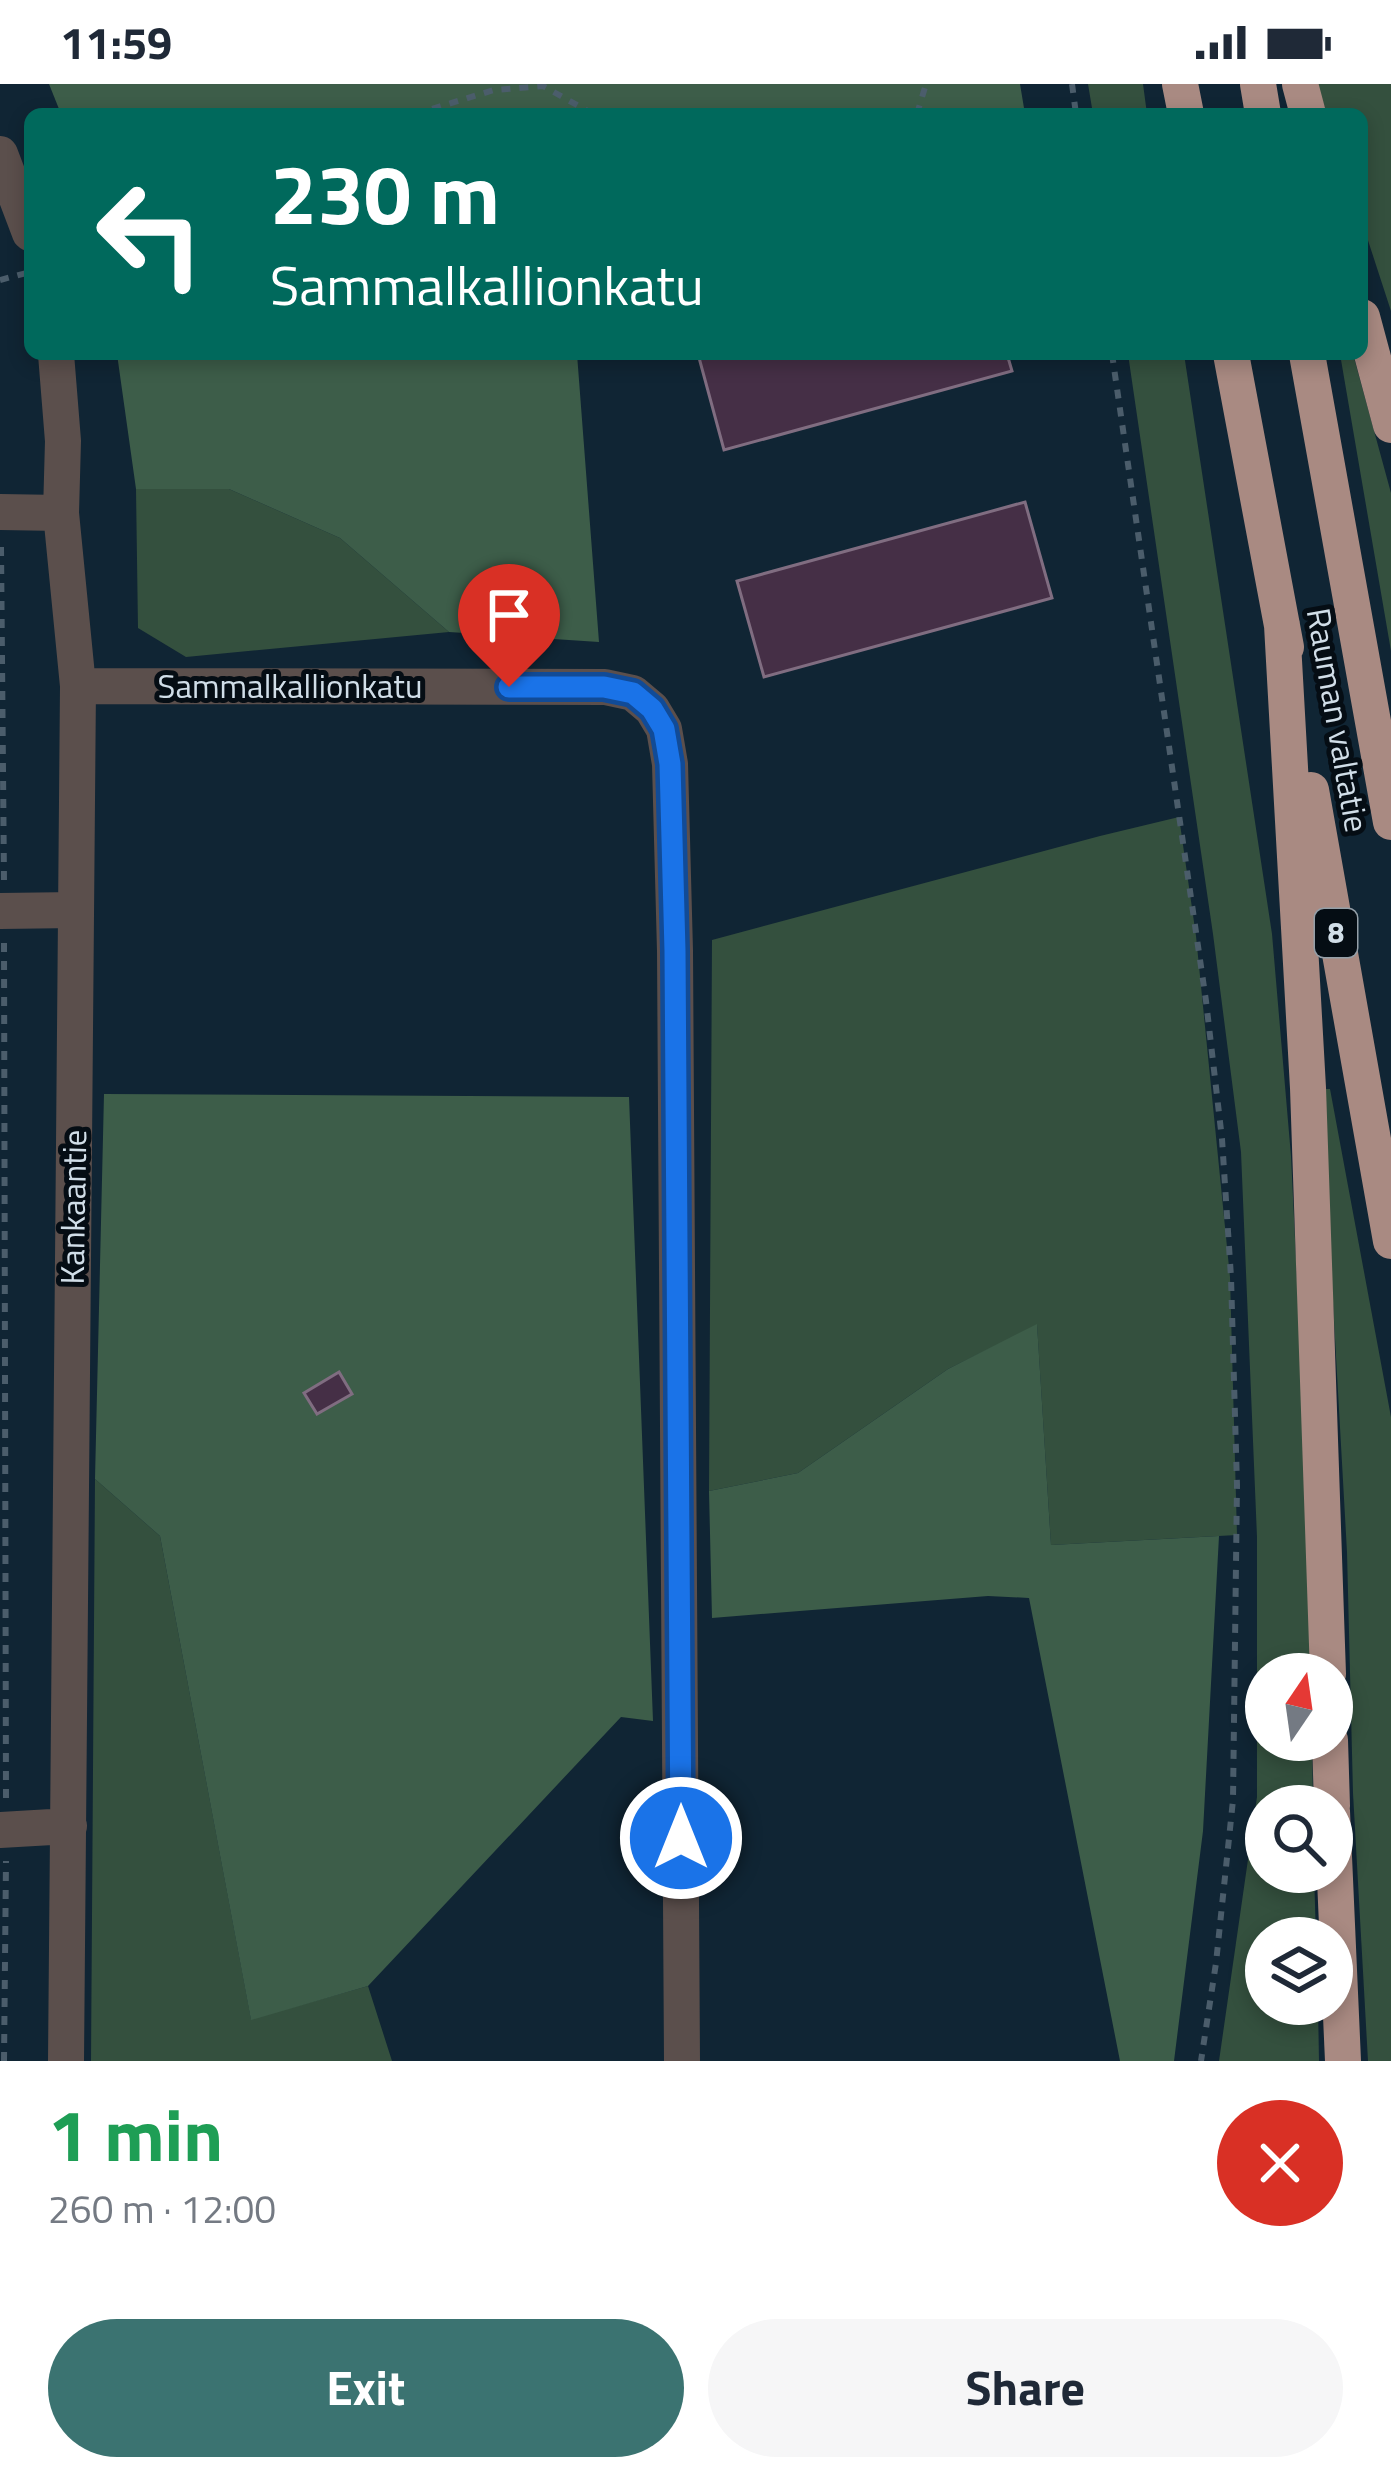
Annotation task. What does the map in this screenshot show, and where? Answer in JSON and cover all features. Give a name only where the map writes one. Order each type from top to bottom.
[{"type":"highway","points":[[1368,339],[1391,425]]},
{"type":"highway","name":"Rauman valtatie","points":[[1232,360],[1391,1241]]},
{"type":"highway","name":"Rauman valtatie","points":[[1307,360],[1391,822]]},
{"type":"highway","points":[[1282,625],[1308,1088],[1327,1653]]},
{"type":"highway","points":[[1336,1893],[1343,2061]]},
{"type":"street","points":[[0,154],[24,217]]},
{"type":"street","name":"Kankaantie","points":[[57,360],[64,441],[61,513],[78,686],[66,2061]]},
{"type":"street","points":[[1,512],[61,513]]},
{"type":"street","name":"Sammalkallionkatu","points":[[78,686],[604,687],[633,693],[652,709],[664,729],[670,764],[675,951],[682,2061]]},
{"type":"street","points":[[2,911],[76,910]]},
{"type":"street","points":[[3,1830],[69,1826]]},
{"type":"path","points":[[435,108],[494,90],[543,86],[582,108]]},
{"type":"path","points":[[1113,360],[1206,1001],[1231,1277],[1237,1485],[1233,1799],[1201,2061]]},
{"type":"path","points":[[1,512],[4,2061]]},
{"type":"green space","points":[[49,84],[1020,84],[1024,108],[59,108]]},
{"type":"green space","points":[[1088,84],[1143,84],[1146,108],[1092,108]]},
{"type":"green space","points":[[1317,84],[1391,84],[1391,311],[1368,240],[1368,108],[1325,108]]},
{"type":"green space","points":[[118,360],[577,360],[599,642],[449,632],[340,538],[229,489],[136,489]]},
{"type":"green space","points":[[1129,360],[1185,360],[1272,934],[1291,1156],[1311,1653],[1257,1653],[1257,1537],[1241,1152]]},
{"type":"green space","points":[[1341,360],[1355,360],[1391,493],[1391,651]]},
{"type":"green space","points":[[136,489],[229,489],[340,538],[449,632],[186,657],[138,628]]},
{"type":"green space","points":[[1179,817],[1196,936],[1230,1277],[1237,1535],[1051,1545],[1037,1325],[948,1369],[798,1473],[709,1491],[712,940]]},
{"type":"green space","points":[[1321,1089],[1330,1089],[1391,1417],[1391,2061],[1368,2061],[1353,1793],[1347,1552]]},
{"type":"green space","points":[[104,1094],[629,1097],[653,1721],[621,1717],[368,1986],[251,2020],[160,1536],[95,1479]]},
{"type":"green space","points":[[1037,1324],[1051,1545],[1219,1536],[1203,1831],[1174,2061],[1120,2061],[1029,1598],[988,1596],[712,1618],[709,1491],[798,1473],[948,1369]]},
{"type":"green space","points":[[95,1479],[160,1536],[251,2019],[368,1986],[392,2061],[91,2061]]},
{"type":"green space","points":[[1257,1761],[1312,1761],[1313,1785],[1257,1785]]},
{"type":"green space","points":[[1245,1880],[1245,1893],[1315,1893],[1315,1917],[1245,1917],[1245,2025],[1318,2025],[1319,2061],[1219,2061]]},
{"type":"building","points":[[700,360],[1009,360],[1012,371],[724,450]]},
{"type":"building","points":[[1025,502],[1052,598],[764,677],[737,581]]},
{"type":"building","points":[[339,1372],[352,1394],[317,1414],[304,1393]]},
{"type":"route","points":[[509,687],[604,687],[633,693],[652,709],[664,729],[670,764],[681,1838]]}]
